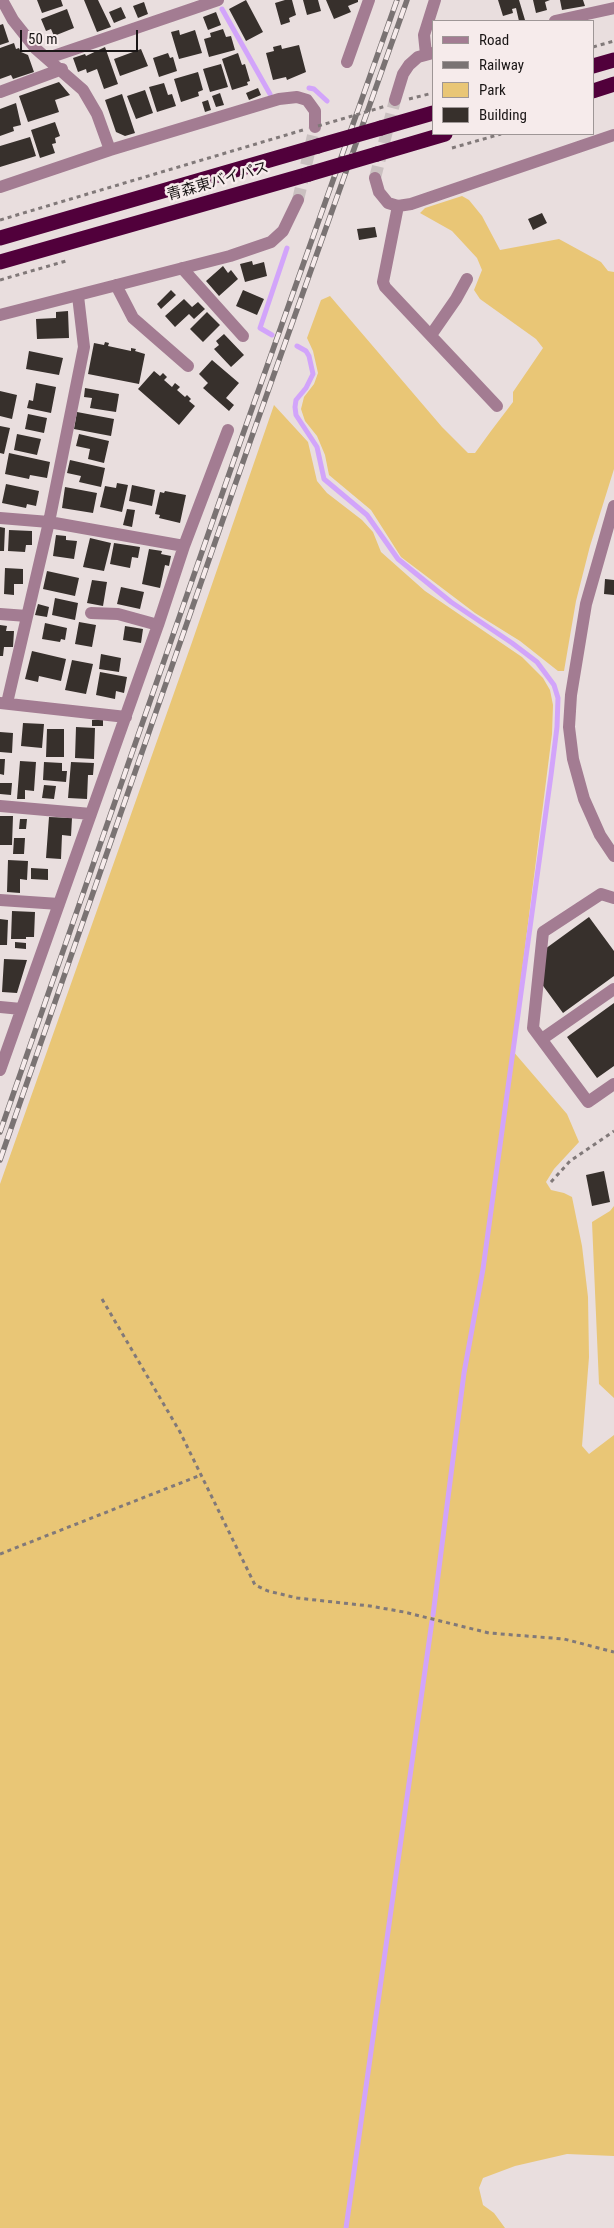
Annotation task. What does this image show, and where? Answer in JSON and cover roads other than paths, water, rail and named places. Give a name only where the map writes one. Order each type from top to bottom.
[{"type":"highway","points":[[594,66],[614,60]]},
{"type":"highway","points":[[594,90],[614,84]]},
{"type":"highway","name":"青森東バイパス","points":[[0,238],[432,113]]},
{"type":"highway","name":"青森東バイパス","points":[[0,262],[442,135]]},
{"type":"street","points":[[2,0],[13,20],[36,49],[83,90],[97,114],[110,150]]},
{"type":"street","points":[[48,58],[218,0]]},
{"type":"street","points":[[347,62],[369,0]]},
{"type":"street","points":[[391,103],[408,65],[418,57],[430,53],[424,35],[435,0]]},
{"type":"street","points":[[559,20],[610,6]]},
{"type":"street","points":[[0,92],[62,70]]},
{"type":"street","points":[[0,187],[110,150],[279,99],[297,97],[307,100],[315,111],[317,126]]},
{"type":"street","points":[[375,178],[379,192],[388,203],[398,206],[411,204],[614,135]]},
{"type":"street","points":[[0,315],[230,256],[271,242],[283,231],[298,200]]},
{"type":"street","points":[[398,206],[384,282],[385,286],[497,406]]},
{"type":"street","points":[[182,268],[243,336]]},
{"type":"street","points":[[431,335],[452,306],[467,280]]},
{"type":"street","points":[[116,285],[133,318],[188,366]]},
{"type":"street","points":[[78,296],[84,346],[49,522],[27,616],[3,703],[126,717]]},
{"type":"street","points":[[0,1070],[126,717],[184,546],[228,430]]},
{"type":"street","points":[[614,506],[586,604],[571,695],[570,726],[573,759],[584,799],[600,836],[614,856]]},
{"type":"street","points":[[0,518],[49,522],[184,546]]},
{"type":"street","points":[[91,613],[118,614],[158,625]]},
{"type":"street","points":[[0,614],[27,616]]},
{"type":"street","points":[[0,806],[91,814]]},
{"type":"street","points":[[614,898],[601,894],[543,932],[533,1028],[588,1102],[614,1084]]},
{"type":"street","points":[[0,900],[59,904]]},
{"type":"street","points":[[542,1040],[614,990]]},
{"type":"street","points":[[0,1007],[21,1009]]},
{"type":"waterway","points":[[222,9],[270,94]]},
{"type":"waterway","points":[[309,88],[314,89],[327,101]]},
{"type":"waterway","points":[[272,335],[260,328],[287,248]]},
{"type":"waterway","points":[[297,346],[306,351],[309,356],[313,374],[306,388],[296,400],[296,415],[317,447],[324,479],[367,515],[398,559],[451,602],[537,662],[554,685],[558,698],[557,727],[551,775],[483,1269],[464,1373],[433,1615]]},
{"type":"waterway","points":[[346,2228],[432,1621]]},
{"type":"tunnel","points":[[375,178],[395,100]]},
{"type":"tunnel","points":[[298,200],[315,127]]},
{"type":"railway","points":[[0,1132],[243,434],[397,0]]},
{"type":"railway","points":[[0,1160],[251,439],[407,0]]}]
